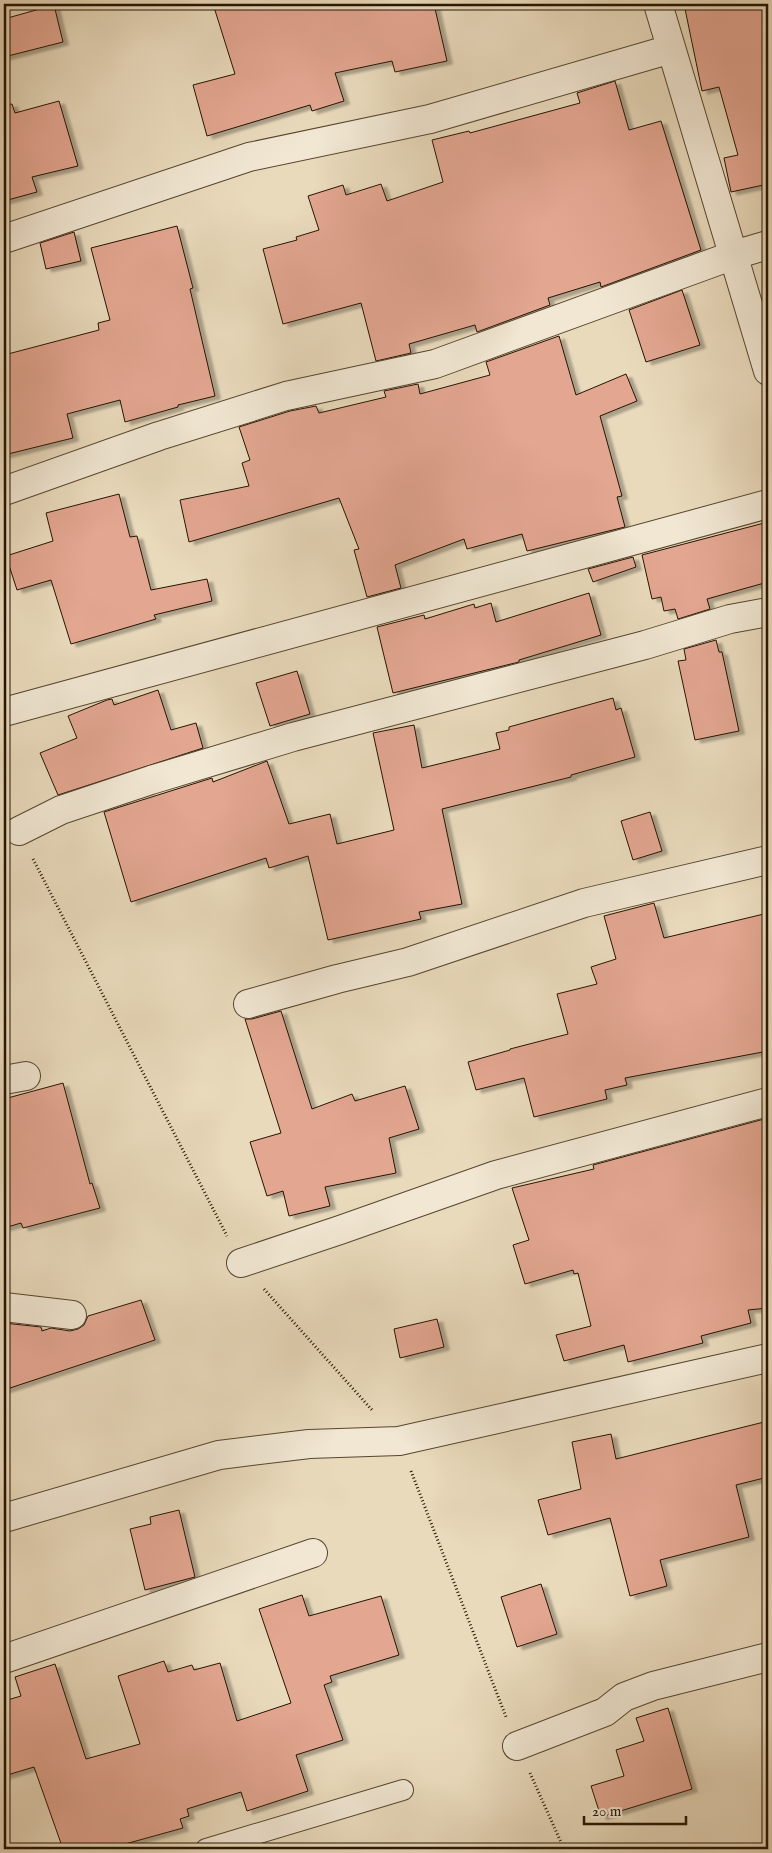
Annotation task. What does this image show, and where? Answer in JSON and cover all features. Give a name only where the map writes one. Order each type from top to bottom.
[{"type":"street","points":[[658,4],[768,371]]},
{"type":"street","points":[[4,239],[249,157],[430,119],[671,49]]},
{"type":"street","points":[[4,491],[158,436],[286,396],[435,364],[734,255],[768,245]]},
{"type":"street","points":[[4,712],[768,504]]},
{"type":"street","points":[[19,831],[61,810],[151,780],[284,740],[645,645],[730,619],[768,612]]},
{"type":"street","points":[[248,1004],[337,979],[408,962],[584,903],[768,860]]},
{"type":"street","points":[[241,1262],[340,1230],[496,1175],[768,1102]]},
{"type":"street","points":[[4,1307],[72,1315]]},
{"type":"street","points":[[4,1518],[219,1455],[309,1444],[399,1440],[768,1358]]},
{"type":"street","points":[[4,1659],[314,1553]]},
{"type":"street","points":[[517,1746],[605,1712],[624,1697],[653,1686],[768,1657]]},
{"type":"lane","points":[[206,1849],[403,1790]]},
{"type":"path","points":[[19,831],[241,1262],[399,1440],[517,1746],[564,1849]]},
{"type":"building","points":[[213,4],[434,4],[447,61],[395,72],[392,61],[335,73],[344,101],[312,111],[310,105],[207,136],[193,85],[235,74]]},
{"type":"building","points":[[684,4],[768,4],[768,184],[731,192],[724,158],[738,155],[719,87],[702,91]]},
{"type":"building","points":[[54,5],[63,42],[4,57],[4,19]]},
{"type":"building","points":[[615,81],[629,130],[661,121],[701,250],[601,287],[600,282],[548,298],[550,305],[477,332],[475,325],[409,344],[411,353],[376,361],[361,303],[283,324],[263,249],[297,240],[296,237],[319,230],[308,196],[343,185],[346,195],[381,184],[387,201],[443,182],[432,140],[469,131],[470,133],[580,103],[577,93]]},
{"type":"building","points":[[59,101],[78,166],[32,177],[37,192],[4,201],[4,105],[12,104],[15,113]]},
{"type":"building","points":[[177,226],[193,288],[190,289],[215,396],[178,405],[178,407],[125,422],[120,400],[67,414],[73,438],[4,455],[4,355],[99,330],[98,323],[110,320],[91,248]]},
{"type":"building","points":[[74,232],[81,261],[46,269],[40,243]]},
{"type":"building","points":[[682,290],[700,345],[646,362],[629,310]]},
{"type":"building","points":[[559,336],[576,395],[626,374],[637,401],[600,416],[622,496],[617,497],[625,527],[527,551],[522,534],[467,549],[464,539],[395,565],[401,588],[367,597],[354,550],[359,549],[339,498],[189,542],[180,500],[249,486],[242,463],[250,460],[239,427],[290,411],[316,406],[319,413],[386,397],[384,391],[418,384],[420,394],[490,375],[486,362]]},
{"type":"building","points":[[119,494],[130,537],[137,536],[151,590],[207,579],[212,601],[154,615],[156,619],[71,644],[51,580],[17,590],[6,556],[53,541],[46,513]]},
{"type":"building","points":[[768,522],[768,582],[707,599],[710,609],[678,619],[675,609],[664,611],[661,597],[652,599],[642,555]]},
{"type":"building","points":[[633,557],[636,567],[593,582],[588,569]]},
{"type":"building","points":[[589,593],[601,635],[519,660],[519,662],[393,693],[377,627],[424,615],[425,619],[474,604],[475,608],[491,603],[496,622]]},
{"type":"building","points":[[716,640],[719,652],[722,652],[739,731],[695,740],[678,661],[686,660],[684,649]]},
{"type":"building","points":[[297,671],[310,714],[270,726],[256,683]]},
{"type":"building","points":[[158,690],[171,730],[196,723],[203,748],[58,795],[40,753],[77,738],[68,716],[107,700],[112,699],[114,705]]},
{"type":"building","points":[[613,698],[616,710],[621,708],[635,757],[571,775],[571,777],[442,809],[462,904],[419,912],[421,919],[328,940],[308,856],[269,868],[266,858],[131,902],[104,812],[212,778],[213,782],[267,761],[289,824],[330,814],[337,844],[394,830],[373,733],[414,725],[422,768],[500,749],[496,733],[509,730],[509,727]]},
{"type":"building","points":[[650,812],[662,851],[633,860],[621,821]]},
{"type":"building","points":[[654,903],[664,938],[768,913],[768,1051],[625,1078],[627,1085],[605,1090],[607,1099],[534,1117],[524,1078],[476,1090],[468,1062],[568,1034],[557,994],[597,984],[591,967],[616,959],[604,916]]},
{"type":"building","points":[[281,1011],[312,1109],[352,1094],[355,1101],[405,1086],[419,1129],[389,1138],[396,1173],[325,1187],[330,1206],[289,1216],[283,1191],[267,1196],[250,1142],[281,1133],[245,1019],[252,1019]]},
{"type":"building","points":[[63,1083],[90,1184],[92,1183],[100,1208],[23,1228],[21,1223],[4,1228],[4,1099]]},
{"type":"building","points":[[768,1118],[768,1308],[748,1310],[751,1323],[701,1336],[703,1343],[628,1362],[624,1345],[564,1361],[556,1335],[591,1326],[578,1273],[574,1274],[573,1270],[525,1284],[513,1245],[529,1240],[512,1188],[594,1169],[593,1165]]},
{"type":"building","points":[[141,1300],[155,1340],[4,1390],[4,1323],[41,1327],[42,1331],[51,1328],[70,1331],[84,1325],[88,1316]]},
{"type":"building","points":[[437,1319],[444,1347],[400,1358],[394,1329]]},
{"type":"building","points":[[768,1421],[768,1477],[736,1485],[749,1537],[660,1560],[667,1586],[630,1596],[610,1518],[548,1535],[538,1500],[581,1489],[572,1442],[611,1434],[616,1459]]},
{"type":"building","points":[[179,1510],[195,1577],[145,1590],[130,1529],[151,1524],[150,1517]]},
{"type":"building","points":[[541,1584],[557,1634],[517,1647],[501,1597]]},
{"type":"building","points":[[302,1595],[309,1616],[381,1596],[399,1655],[330,1676],[332,1682],[324,1685],[343,1740],[296,1755],[308,1791],[247,1811],[241,1792],[187,1809],[189,1816],[180,1819],[183,1828],[107,1849],[63,1849],[34,1767],[4,1776],[4,1701],[21,1696],[15,1677],[55,1664],[86,1759],[140,1744],[118,1676],[164,1661],[168,1672],[192,1665],[194,1670],[220,1663],[237,1721],[291,1703],[259,1609]]},
{"type":"building","points":[[668,1708],[692,1789],[601,1817],[591,1786],[624,1776],[616,1750],[644,1741],[636,1718]]}]
